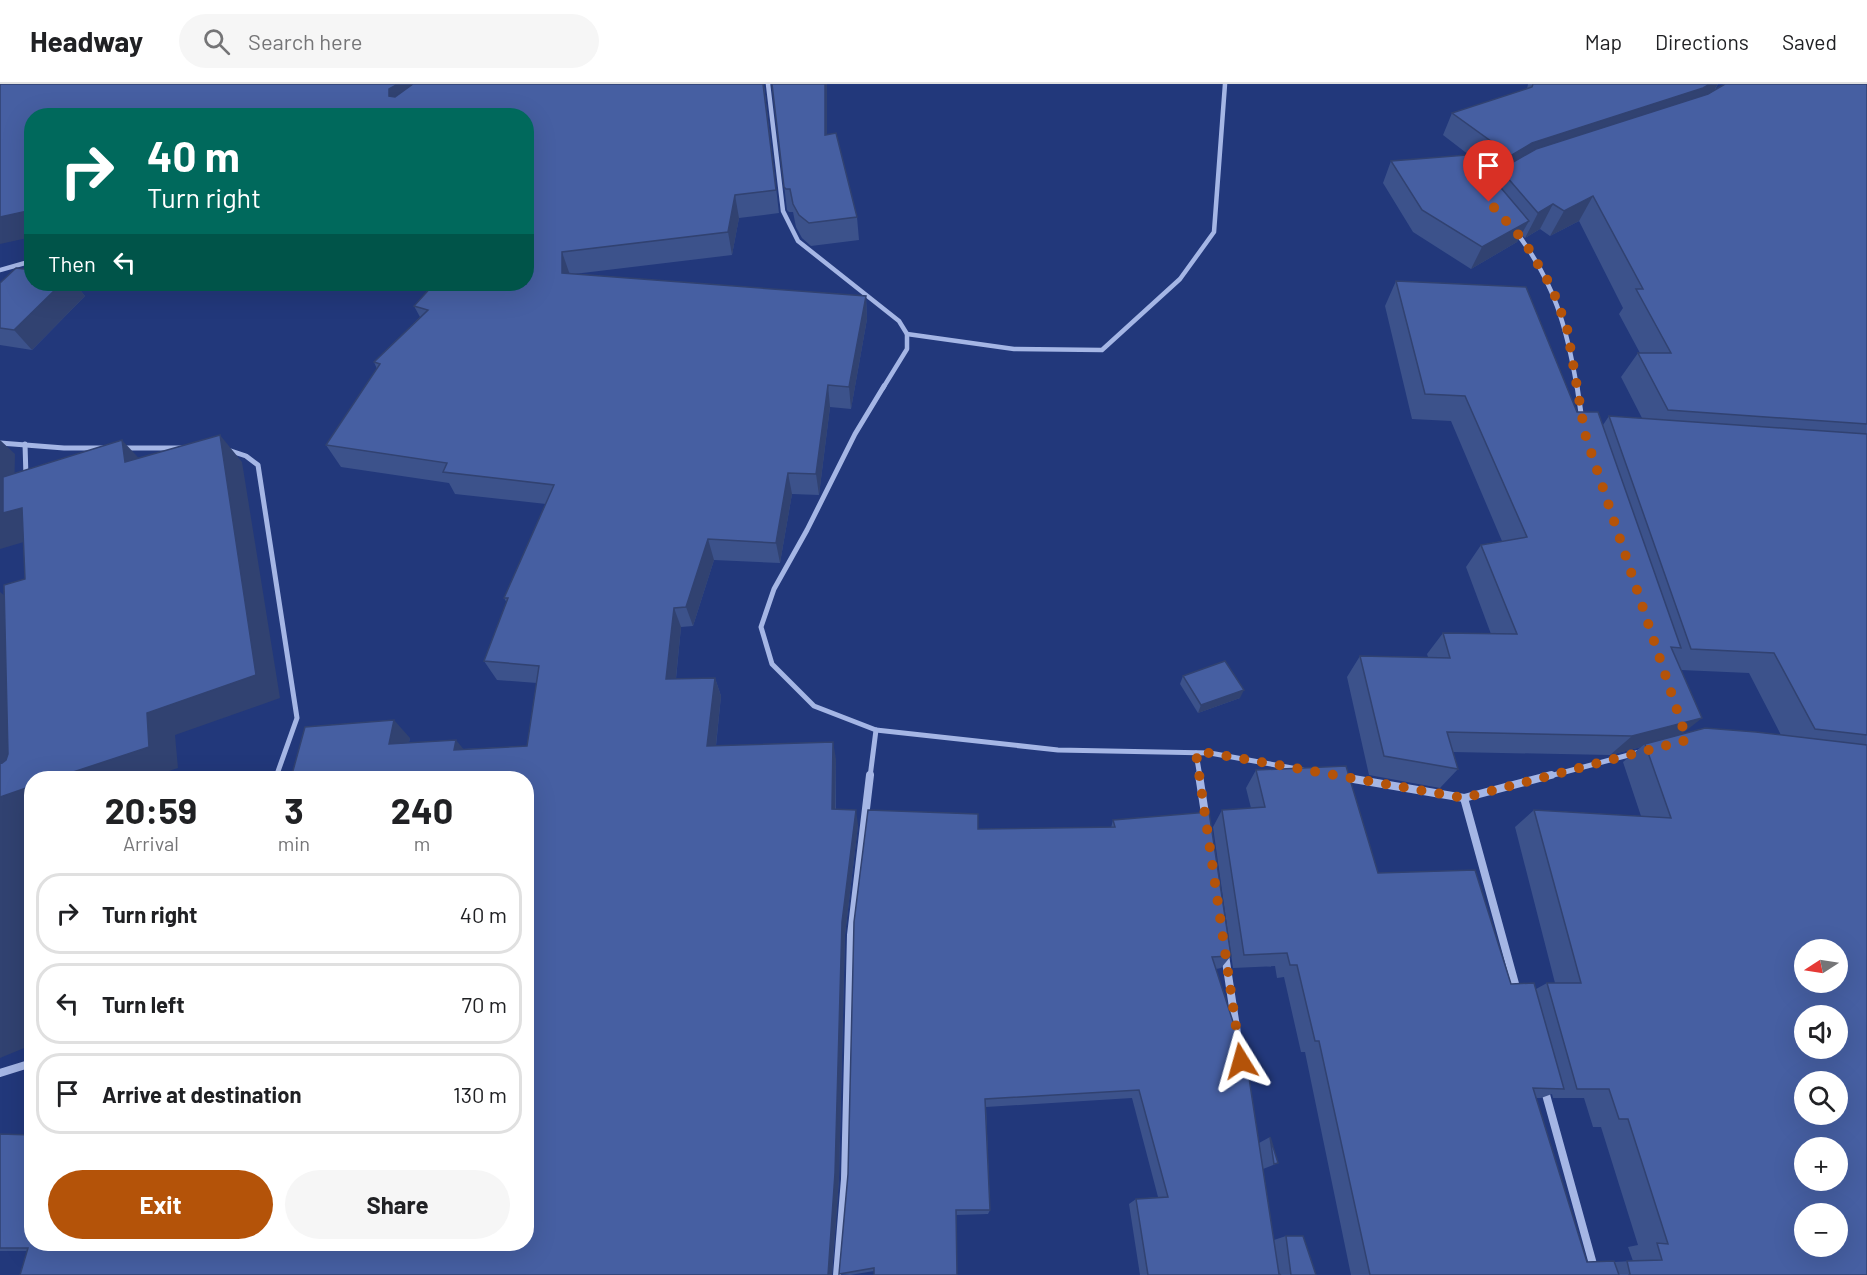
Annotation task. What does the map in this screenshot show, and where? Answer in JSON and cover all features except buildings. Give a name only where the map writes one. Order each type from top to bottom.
[{"type":"street","points":[[768,84],[783,211],[798,241],[899,321],[907,334],[907,349],[855,434],[807,530],[774,589],[761,627],[772,664],[814,706],[876,730],[1058,750],[1210,753],[1316,772]]},
{"type":"street","points":[[907,334],[1014,349],[1102,350],[1180,279],[1214,232],[1225,84]]},
{"type":"street","points":[[1510,225],[1524,241],[1552,288],[1567,328],[1583,422]]},
{"type":"street","points":[[0,270],[24,263]]},
{"type":"street","points":[[0,443],[64,448],[190,448]]},
{"type":"street","points":[[25,444],[27,480]]},
{"type":"street","points":[[213,448],[225,448],[246,456],[258,465],[297,718],[278,771]]},
{"type":"street","points":[[837,1275],[845,1179],[851,935],[876,730]]},
{"type":"street","points":[[1339,776],[1464,798],[1653,748]]},
{"type":"street","points":[[1196,753],[1206,824]]},
{"type":"street","points":[[1464,798],[1520,1002]]},
{"type":"street","points":[[1224,943],[1239,1050]]},
{"type":"street","points":[[0,1073],[24,1066]]},
{"type":"street","points":[[1542,1082],[1596,1275]]},
{"type":"route","points":[[1241,1061],[1196,753],[1210,753],[1464,798],[1687,740],[1585,434],[1567,328],[1552,288],[1524,241],[1489,202]]}]
